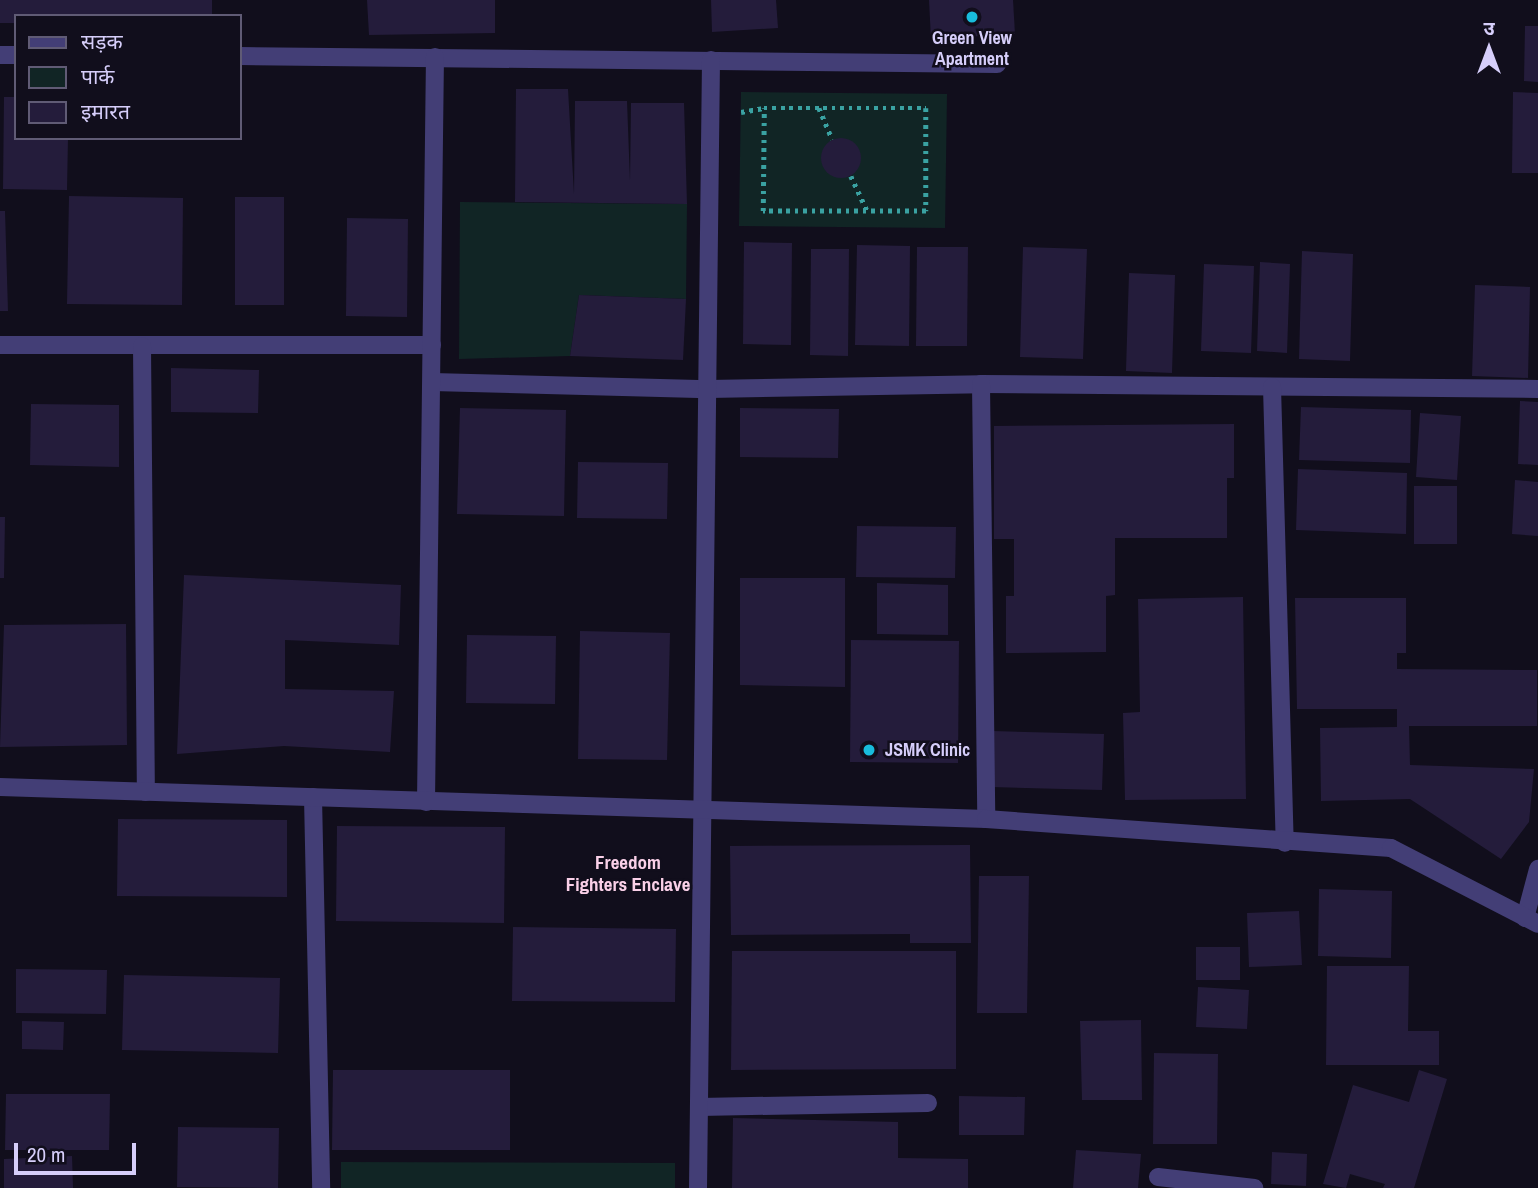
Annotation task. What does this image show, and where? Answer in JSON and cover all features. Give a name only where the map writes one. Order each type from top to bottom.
[{"type":"street","points":[[242,56],[997,64]]},
{"type":"street","points":[[426,802],[435,57]]},
{"type":"street","points":[[698,1188],[711,60]]},
{"type":"street","points":[[0,345],[432,345]]},
{"type":"street","points":[[142,346],[146,792]]},
{"type":"street","points":[[432,382],[708,389],[981,384],[1538,389]]},
{"type":"street","points":[[981,384],[986,819]]},
{"type":"street","points":[[1272,387],[1285,843]]},
{"type":"street","points":[[0,787],[426,802],[703,807],[986,819],[1285,843],[1391,848],[1532,921],[1538,869]]},
{"type":"street","points":[[313,797],[321,1188]]},
{"type":"street","points":[[699,1107],[928,1103]]},
{"type":"street","points":[[1158,1177],[1254,1188]]},
{"type":"path","points":[[740,112],[764,108],[926,108],[926,211],[763,211],[764,108]]},
{"type":"path","points":[[819,108],[832,139]]},
{"type":"path","points":[[851,176],[867,211]]},
{"type":"green space","points":[[741,92],[947,94],[945,228],[739,226]]},
{"type":"green space","points":[[460,202],[687,204],[686,299],[579,295],[570,356],[459,359]]},
{"type":"green space","points":[[341,1162],[675,1163],[675,1188],[341,1188]]},
{"type":"building","points":[[0,0],[212,0],[212,14],[14,14],[14,23],[0,23]]},
{"type":"building","points":[[367,0],[495,0],[495,33],[369,35]]},
{"type":"building","points":[[711,0],[776,0],[778,28],[712,32]]},
{"type":"building","name":"Green View Apartment","points":[[929,0],[1013,0],[1015,34],[931,39]]},
{"type":"building","points":[[1525,26],[1538,26],[1538,82],[1524,81]]},
{"type":"building","points":[[516,89],[568,89],[574,194],[575,101],[627,101],[630,181],[631,103],[684,103],[687,204],[515,202]]},
{"type":"building","points":[[1513,92],[1538,93],[1538,173],[1512,173]]},
{"type":"building","points":[[4,97],[14,97],[14,140],[68,140],[67,190],[3,189]]},
{"type":"building","points":[[841,138],[855,144],[861,158],[855,172],[841,178],[827,172],[821,158],[827,144]]},
{"type":"building","points":[[69,196],[183,198],[182,305],[67,304]]},
{"type":"building","points":[[235,197],[284,197],[284,305],[235,305]]},
{"type":"building","points":[[0,211],[5,211],[8,311],[0,311]]},
{"type":"building","points":[[347,218],[408,219],[407,317],[346,316]]},
{"type":"building","points":[[744,242],[792,243],[791,345],[743,344]]},
{"type":"building","points":[[857,245],[910,246],[909,346],[855,345]]},
{"type":"building","points":[[917,247],[968,247],[967,346],[916,346]]},
{"type":"building","points":[[1023,247],[1087,249],[1083,359],[1020,357]]},
{"type":"building","points":[[811,249],[849,249],[848,356],[810,355]]},
{"type":"building","points":[[1302,251],[1353,254],[1350,361],[1299,359]]},
{"type":"building","points":[[1260,262],[1290,264],[1287,353],[1257,351]]},
{"type":"building","points":[[1204,264],[1254,266],[1251,353],[1201,351]]},
{"type":"building","points":[[1129,273],[1175,275],[1172,373],[1126,371]]},
{"type":"building","points":[[1475,285],[1530,287],[1528,378],[1472,376]]},
{"type":"building","points":[[579,295],[686,299],[683,360],[570,356]]},
{"type":"building","points":[[171,368],[259,370],[258,413],[171,412]]},
{"type":"building","points":[[1520,401],[1538,402],[1538,465],[1518,464]]},
{"type":"building","points":[[31,404],[119,405],[119,467],[30,465]]},
{"type":"building","points":[[1301,407],[1411,410],[1410,463],[1299,460]]},
{"type":"building","points":[[460,408],[566,410],[564,516],[457,514]]},
{"type":"building","points":[[740,408],[839,409],[838,458],[740,457]]},
{"type":"building","points":[[1420,413],[1461,416],[1457,480],[1416,477]]},
{"type":"building","points":[[1234,424],[1234,478],[1227,478],[1227,538],[1115,538],[1115,595],[1106,596],[1106,652],[1006,653],[1006,596],[1014,596],[1014,539],[994,539],[994,426]]},
{"type":"building","points":[[578,462],[668,463],[667,519],[577,518]]},
{"type":"building","points":[[1298,469],[1407,473],[1406,534],[1296,530]]},
{"type":"building","points":[[1515,480],[1538,482],[1538,536],[1512,534]]},
{"type":"building","points":[[1414,486],[1457,486],[1457,544],[1414,544]]},
{"type":"building","points":[[0,517],[5,517],[4,578],[0,578]]},
{"type":"building","points":[[857,526],[956,527],[955,578],[856,577]]},
{"type":"building","points":[[184,575],[401,585],[399,645],[285,640],[285,689],[394,691],[390,752],[284,746],[177,754]]},
{"type":"building","points":[[740,578],[845,578],[845,687],[740,685]]},
{"type":"building","points":[[877,583],[948,585],[948,635],[877,634]]},
{"type":"building","points":[[1243,597],[1246,799],[1125,800],[1123,713],[1140,712],[1138,599]]},
{"type":"building","points":[[1295,598],[1406,598],[1406,653],[1397,653],[1397,669],[1537,670],[1537,726],[1409,726],[1410,765],[1534,769],[1529,822],[1501,859],[1410,799],[1321,801],[1320,728],[1397,727],[1397,709],[1297,709]]},
{"type":"building","points":[[126,624],[127,745],[0,747],[4,625]]},
{"type":"building","points":[[580,631],[670,633],[667,760],[578,759]]},
{"type":"building","points":[[467,635],[556,636],[555,704],[466,703]]},
{"type":"building","points":[[851,640],[959,641],[958,763],[850,762]]},
{"type":"building","points":[[992,731],[1104,734],[1102,790],[991,787]]},
{"type":"building","points":[[118,819],[287,820],[287,897],[117,896]]},
{"type":"building","points":[[337,826],[505,827],[504,923],[336,921]]},
{"type":"building","points":[[970,845],[971,943],[910,943],[910,934],[731,935],[730,846]]},
{"type":"building","points":[[979,876],[1029,876],[1027,1013],[977,1013]]},
{"type":"building","points":[[1319,889],[1392,891],[1391,958],[1318,956]]},
{"type":"building","points":[[1299,911],[1302,965],[1249,967],[1247,913]]},
{"type":"building","points":[[513,927],[676,929],[675,1002],[512,1001]]},
{"type":"building","points":[[1196,947],[1240,947],[1240,980],[1196,980]]},
{"type":"building","points":[[732,951],[956,951],[956,1069],[731,1070]]},
{"type":"building","points":[[1327,966],[1409,966],[1408,1031],[1439,1031],[1439,1065],[1326,1065]]},
{"type":"building","points":[[16,969],[107,970],[106,1014],[16,1013]]},
{"type":"building","points":[[124,975],[280,978],[278,1053],[122,1050]]},
{"type":"building","points":[[1198,987],[1249,990],[1247,1029],[1196,1027]]},
{"type":"building","points":[[1141,1020],[1142,1100],[1082,1100],[1080,1021]]},
{"type":"building","points":[[22,1021],[64,1022],[63,1050],[22,1049]]},
{"type":"building","points":[[1154,1053],[1218,1054],[1217,1144],[1153,1144]]},
{"type":"building","points":[[333,1070],[510,1070],[510,1150],[332,1150]]},
{"type":"building","points":[[1419,1070],[1447,1079],[1414,1188],[1383,1188],[1385,1184],[1350,1174],[1346,1188],[1323,1184],[1353,1085],[1409,1102]]},
{"type":"building","points":[[6,1094],[110,1094],[109,1150],[5,1150]]},
{"type":"building","points":[[959,1096],[1025,1097],[1024,1135],[959,1135]]},
{"type":"building","points":[[733,1118],[898,1122],[898,1158],[968,1159],[968,1188],[732,1188]]},
{"type":"building","points":[[178,1127],[279,1128],[278,1188],[177,1187]]},
{"type":"building","points":[[1076,1150],[1141,1154],[1138,1188],[1073,1188]]},
{"type":"building","points":[[1272,1152],[1307,1154],[1306,1186],[1271,1184]]},
{"type":"building","points":[[72,1156],[73,1188],[4,1188],[4,1159]]},
{"type":"place","name":"Green View Apartment","points":[[972,17]]},
{"type":"place","name":"JSMK Clinic","points":[[869,750]]},
{"type":"district","name":"Freedom Fighters Enclave","points":[[628,874]]}]
